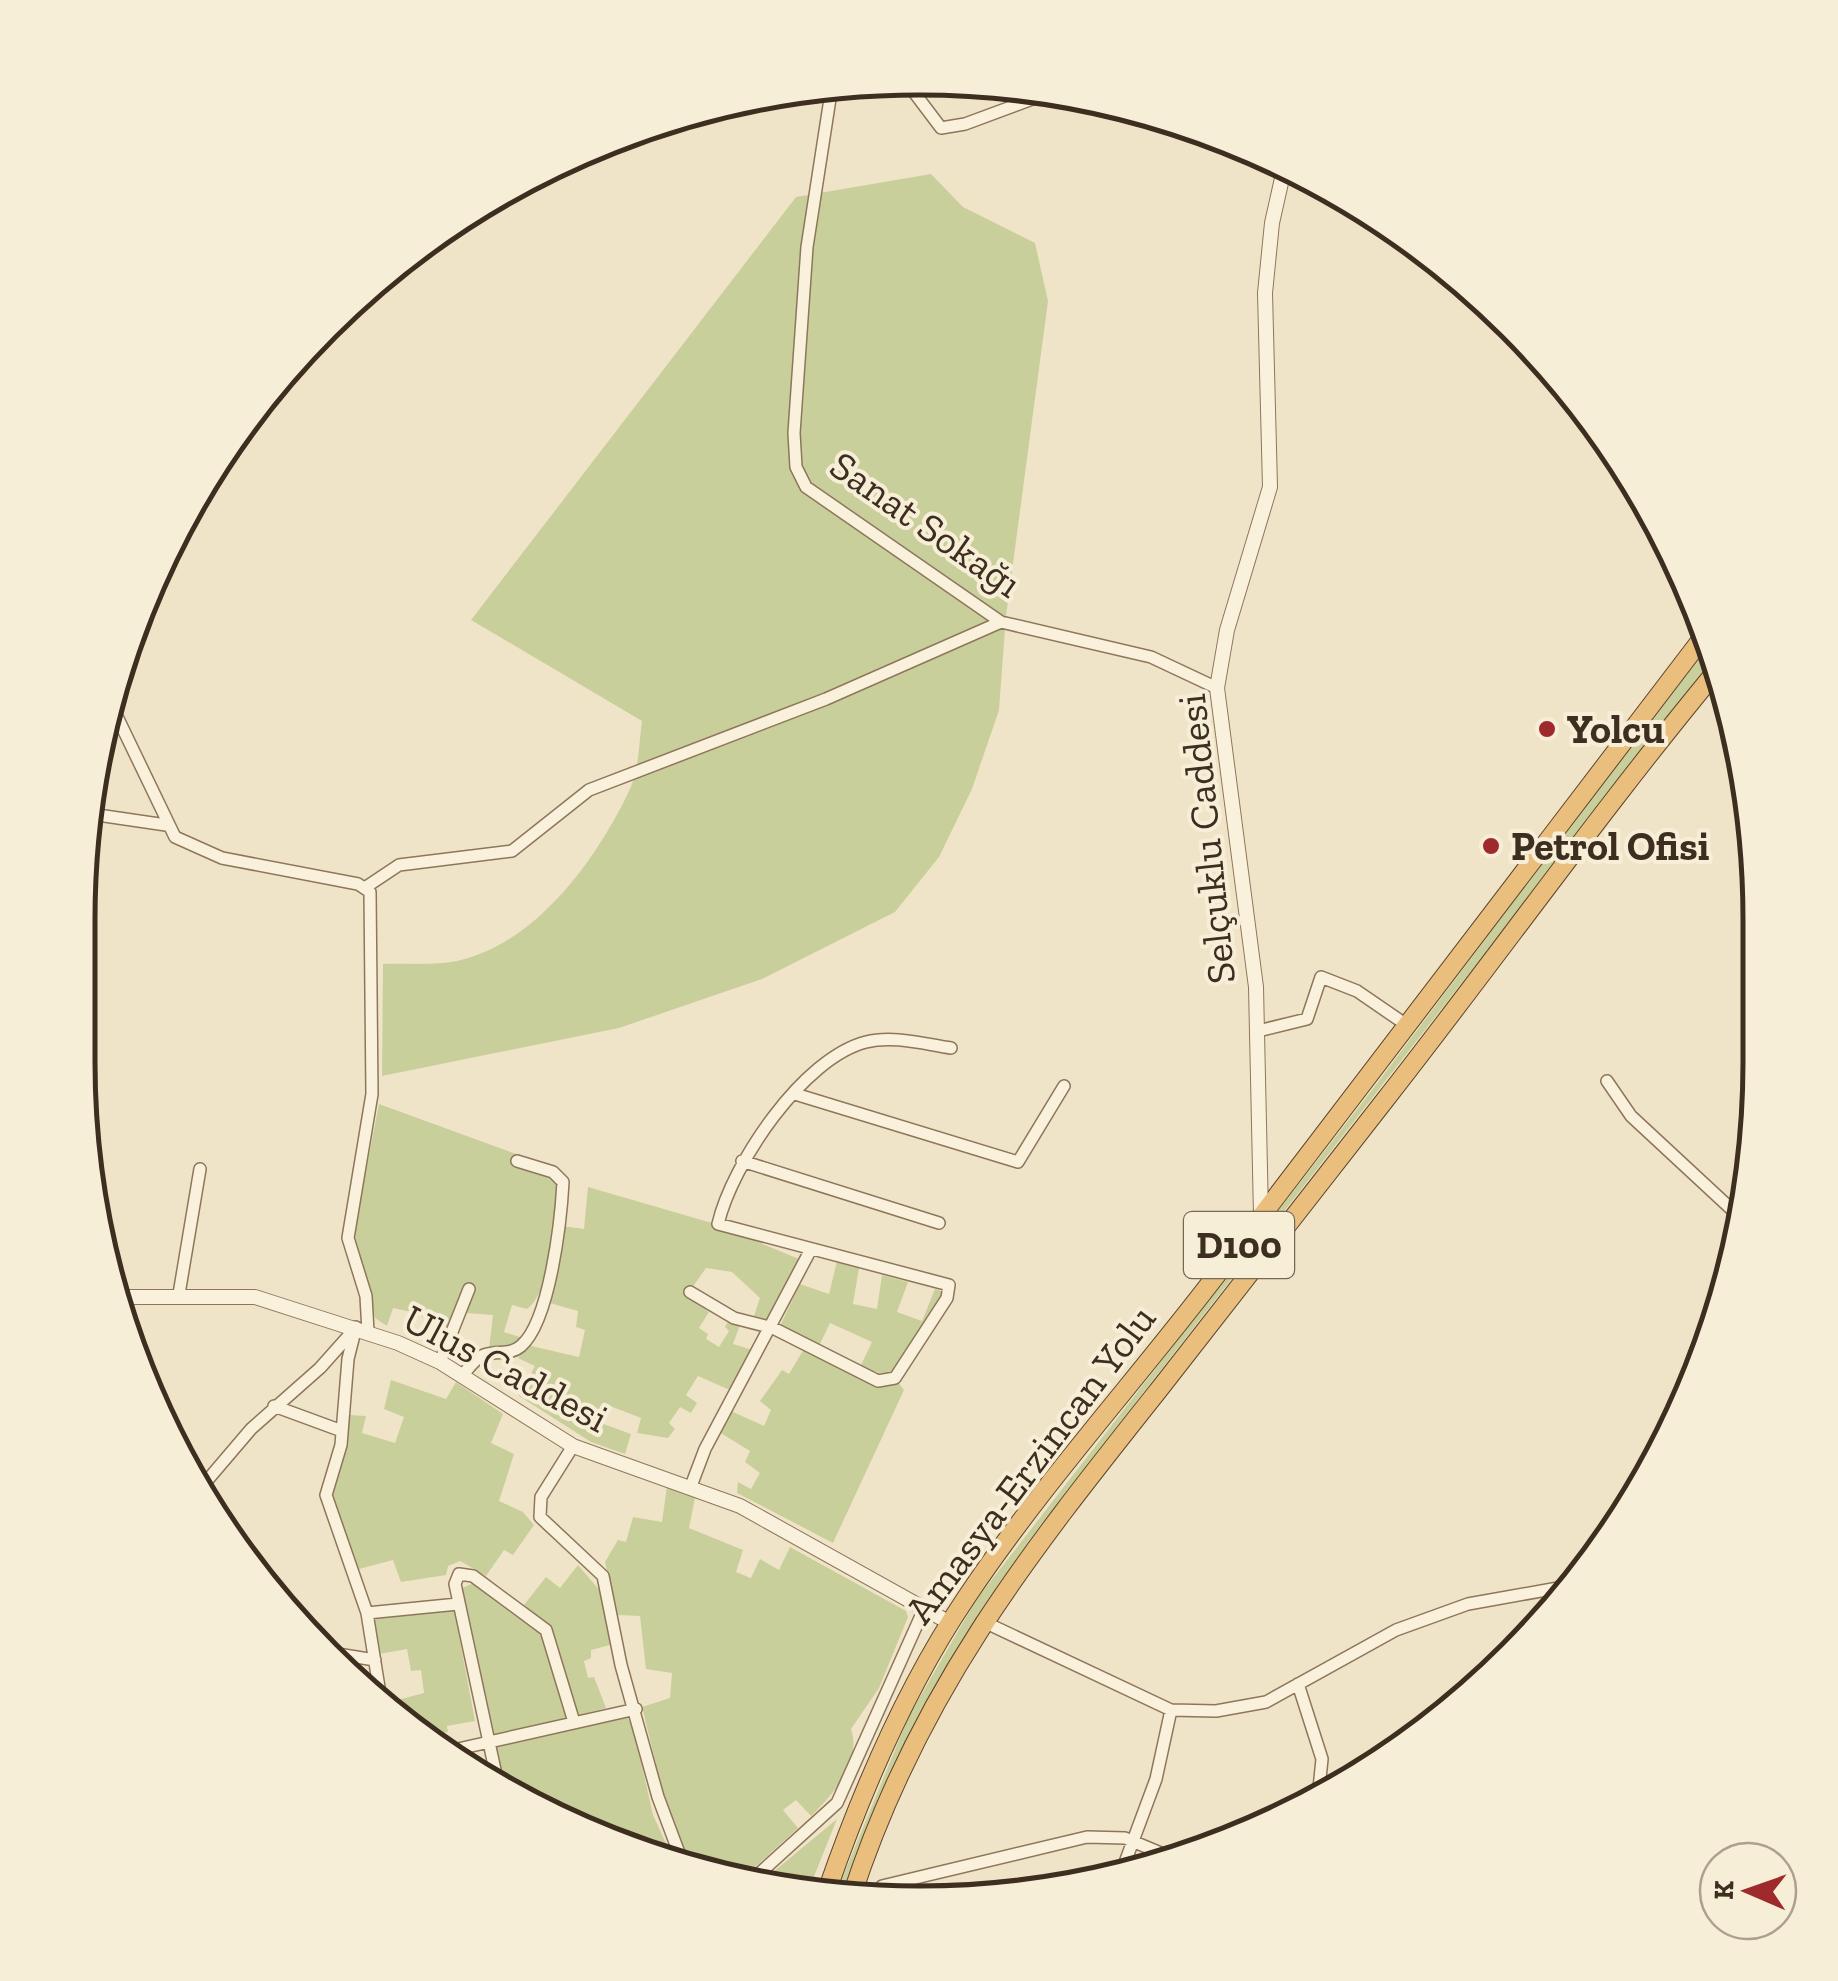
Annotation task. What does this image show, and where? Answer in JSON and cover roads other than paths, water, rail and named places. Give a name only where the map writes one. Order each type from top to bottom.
[{"type":"highway","name":"Amasya-Erzincan Yolu","points":[[831,1881],[876,1767],[950,1623],[1020,1524],[1408,1026],[1696,646]]},
{"type":"highway","name":"Amasya-Erzincan Yolu","points":[[856,1883],[881,1816],[920,1733],[982,1622],[1058,1516],[1708,682]]},
{"type":"street","points":[[916,95],[941,128],[965,124],[1025,102]]},
{"type":"street","name":"Sanat Sokağı","points":[[830,100],[807,247],[794,432],[796,467],[806,488],[1001,622],[1151,656],[1217,688]]},
{"type":"street","name":"Selçuklu Caddesi","points":[[1261,1215],[1258,1032],[1251,928],[1217,688],[1227,630],[1264,514],[1272,470],[1264,367],[1265,293],[1272,223],[1282,179]]},
{"type":"street","points":[[119,722],[166,826],[187,844],[222,858],[366,887],[398,866],[512,851],[588,790],[826,700],[1001,622]]},
{"type":"street","points":[[102,816],[166,826]]},
{"type":"street","points":[[366,887],[373,899],[373,1076],[364,1162],[348,1238],[366,1296],[362,1330],[348,1359],[342,1431],[327,1504],[368,1613],[379,1684]]},
{"type":"street","points":[[1258,1032],[1307,1019],[1316,982],[1326,977],[1357,991],[1408,1026]]},
{"type":"street","points":[[690,1292],[734,1318],[773,1328],[866,1376],[887,1380],[902,1370],[951,1289],[949,1284],[810,1251],[718,1224],[742,1160],[795,1094],[827,1063],[858,1044],[902,1040],[951,1048]]},
{"type":"street","points":[[1607,1081],[1631,1116],[1730,1208]]},
{"type":"street","points":[[795,1094],[1018,1162],[1064,1086]]},
{"type":"street","points":[[742,1160],[939,1223]]},
{"type":"street","points":[[462,1376],[484,1355],[510,1352],[526,1341],[546,1286],[563,1182],[553,1172],[517,1161]]},
{"type":"street","points":[[178,1294],[200,1168]]},
{"type":"street","points":[[691,1486],[705,1448],[773,1328],[810,1251]]},
{"type":"street","points":[[440,1362],[469,1289]]},
{"type":"street","name":"Ulus Caddesi","points":[[130,1296],[178,1294],[254,1298],[362,1330],[440,1362],[573,1446],[691,1486],[760,1516],[950,1623]]},
{"type":"street","points":[[208,1479],[274,1406],[362,1330]]},
{"type":"street","points":[[274,1406],[342,1431]]},
{"type":"street","points":[[573,1446],[541,1496],[538,1512],[550,1529],[603,1576],[621,1665],[658,1797],[678,1850]]},
{"type":"street","points":[[493,1767],[458,1604],[455,1579],[464,1572],[546,1630],[574,1722]]},
{"type":"street","points":[[982,1622],[1171,1710],[1216,1711],[1266,1702],[1396,1630],[1468,1604],[1552,1589]]},
{"type":"street","points":[[368,1613],[458,1604]]},
{"type":"street","points":[[763,1871],[838,1803],[924,1609]]},
{"type":"street","points":[[348,1656],[375,1660]]},
{"type":"street","points":[[1298,1684],[1322,1759],[1320,1782]]},
{"type":"street","points":[[463,1748],[636,1710]]},
{"type":"street","points":[[1127,1859],[1156,1779],[1171,1710]]},
{"type":"street","points":[[887,1885],[1088,1837],[1134,1842],[1155,1851]]},
{"type":"place","name":"Yolcu","points":[[1547,729]]},
{"type":"place","name":"Petrol Ofisi","points":[[1491,846]]}]
